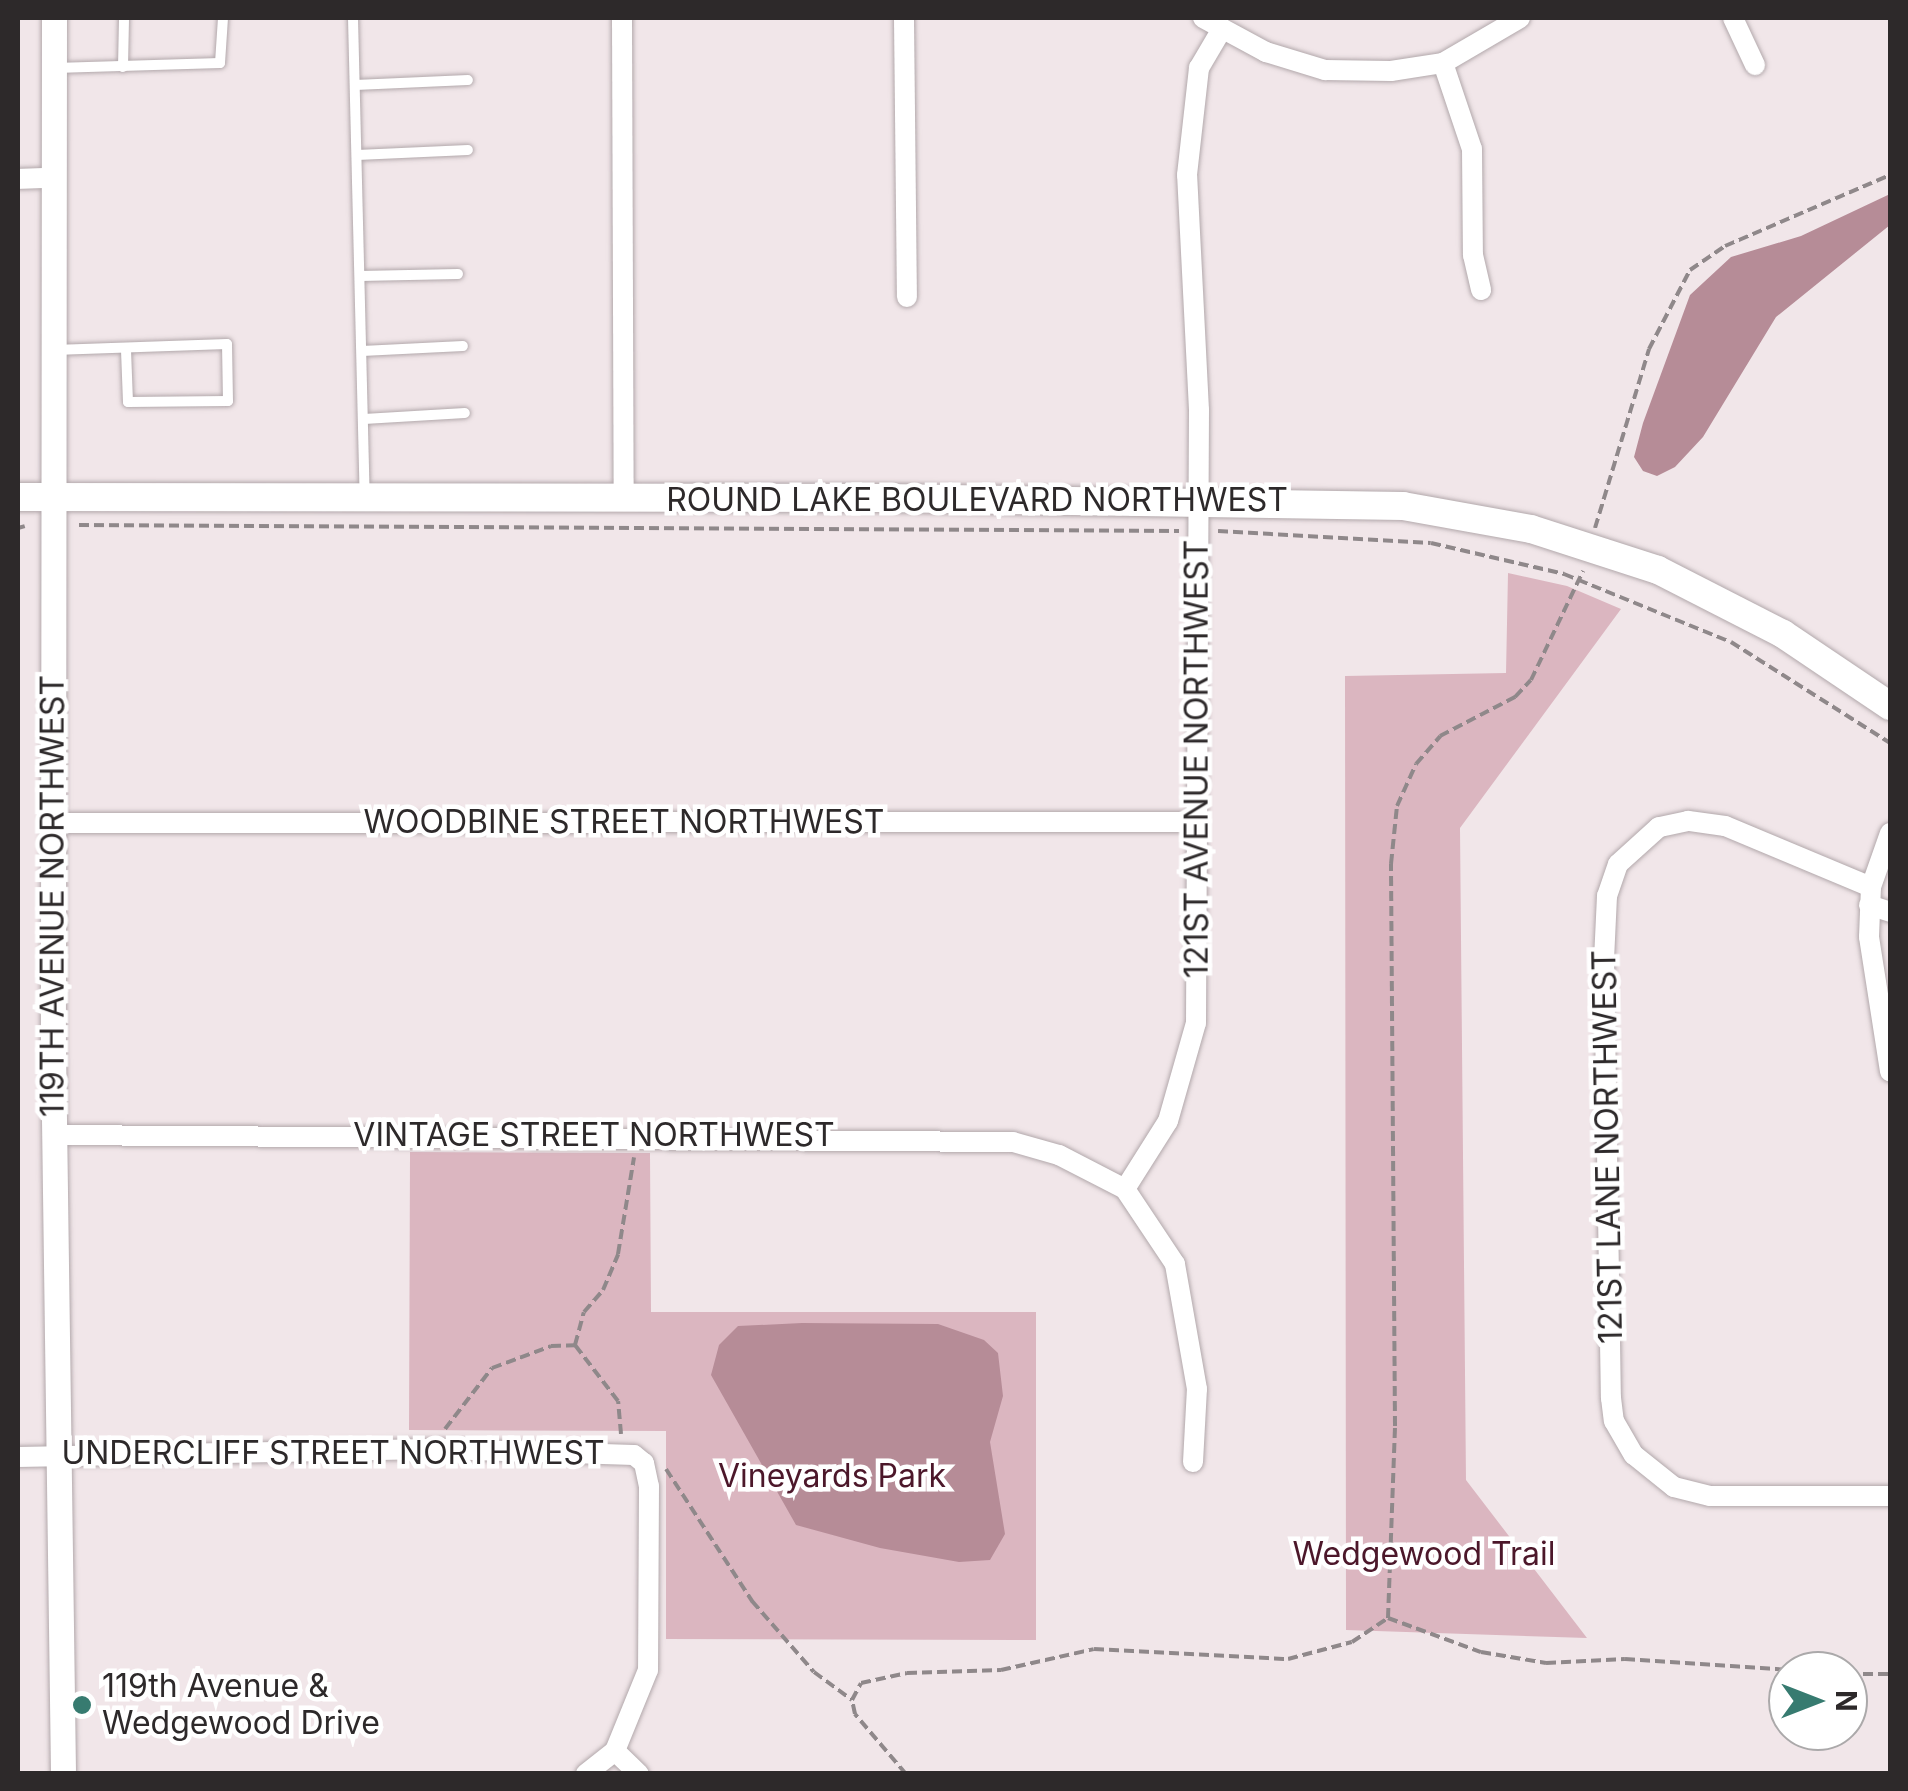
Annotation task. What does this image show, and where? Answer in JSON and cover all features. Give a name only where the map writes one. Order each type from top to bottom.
[{"type":"main road","name":"ROUND LAKE BOULEVARD NORTHWEST","points":[[18,497],[1198,501],[1403,506],[1531,529],[1696,586],[1783,634],[1890,706]]},
{"type":"street","name":"119TH AVENUE NORTHWEST","points":[[54,18],[52,823],[55,1454],[62,1774]]},
{"type":"street","points":[[622,18],[624,498]]},
{"type":"street","points":[[904,18],[906,298]]},
{"type":"street","points":[[1203,18],[1266,52],[1325,70],[1443,62],[1520,18]]},
{"type":"street","points":[[1733,18],[1754,64]]},
{"type":"street","name":"121ST AVENUE NORTHWEST","points":[[1125,1189],[1168,1121],[1196,1023],[1198,501],[1187,220],[1190,103],[1198,68],[1222,29]]},
{"type":"street","points":[[1443,62],[1472,149],[1473,255],[1481,290]]},
{"type":"street","points":[[18,179],[55,178]]},
{"type":"street","name":"121ST LANE NORTHWEST","points":[[1870,896],[1725,826],[1688,821],[1637,841],[1618,864],[1607,896],[1604,958],[1611,1398],[1614,1421],[1634,1456],[1660,1479],[1693,1494],[1890,1496]]},
{"type":"street","name":"WOODBINE STREET NORTHWEST","points":[[52,823],[1195,822]]},
{"type":"street","points":[[1890,833],[1870,896],[1872,971],[1890,1071]]},
{"type":"street","points":[[1870,896],[1890,912]]},
{"type":"street","name":"VINTAGE STREET NORTHWEST","points":[[54,1136],[1013,1142],[1060,1155],[1125,1189]]},
{"type":"street","points":[[1125,1189],[1175,1264],[1196,1375],[1193,1462]]},
{"type":"street","name":"UNDERCLIFF STREET NORTHWEST","points":[[18,1457],[443,1449],[620,1450],[644,1463]]},
{"type":"street","points":[[586,1774],[615,1751],[648,1670],[644,1463]]},
{"type":"street","points":[[615,1751],[638,1774]]},
{"type":"lane","points":[[123,67],[124,18]]},
{"type":"lane","points":[[54,68],[220,62],[223,18]]},
{"type":"lane","points":[[353,18],[365,498]]},
{"type":"lane","points":[[354,85],[468,80]]},
{"type":"lane","points":[[357,155],[468,150]]},
{"type":"lane","points":[[360,276],[458,274]]},
{"type":"lane","points":[[53,350],[227,344],[228,401],[128,402],[126,350]]},
{"type":"lane","points":[[362,351],[463,346]]},
{"type":"lane","points":[[364,418],[465,413]]},
{"type":"path","points":[[1595,526],[1650,349],[1690,270],[1725,246],[1890,175]]},
{"type":"path","points":[[80,525],[1326,532],[1459,547],[1641,602],[1731,642],[1890,742]]},
{"type":"path","points":[[18,528],[25,526]]},
{"type":"path","points":[[852,1700],[862,1683],[883,1675],[988,1672],[1076,1650],[1300,1658],[1369,1635],[1388,1618],[1395,1426],[1392,864],[1398,806],[1416,764],[1440,736],[1515,697],[1531,680],[1582,575]]},
{"type":"path","points":[[575,1345],[584,1312],[610,1278],[618,1254],[632,1190],[634,1137]]},
{"type":"path","points":[[443,1449],[446,1425],[492,1368],[551,1346],[575,1345]]},
{"type":"path","points":[[575,1345],[618,1402],[620,1450]]},
{"type":"path","points":[[644,1463],[673,1476],[752,1601],[814,1672],[852,1700],[862,1727],[906,1774]]},
{"type":"path","points":[[1388,1618],[1480,1652],[1546,1664],[1625,1659],[1768,1668]]},
{"type":"green space","name":"Wedgewood Trail","points":[[1508,573],[1567,586],[1621,609],[1460,828],[1466,1480],[1587,1638],[1346,1630],[1345,676],[1506,673]]},
{"type":"green space","name":"Vineyards Park","points":[[410,1152],[650,1153],[651,1312],[1036,1312],[1036,1640],[666,1639],[666,1431],[409,1430]]},
{"type":"shaded area","points":[[1890,194],[1890,225],[1776,317],[1703,437],[1675,467],[1657,476],[1643,471],[1634,457],[1643,423],[1690,295],[1731,257],[1801,236]]},
{"type":"shaded area","points":[[938,1324],[984,1340],[998,1353],[1003,1396],[990,1442],[1005,1534],[990,1560],[959,1562],[880,1548],[796,1525],[711,1375],[719,1345],[738,1326]]},
{"type":"place","name":"119th Avenue & Wedgewood Drive","points":[[82,1705]]}]
